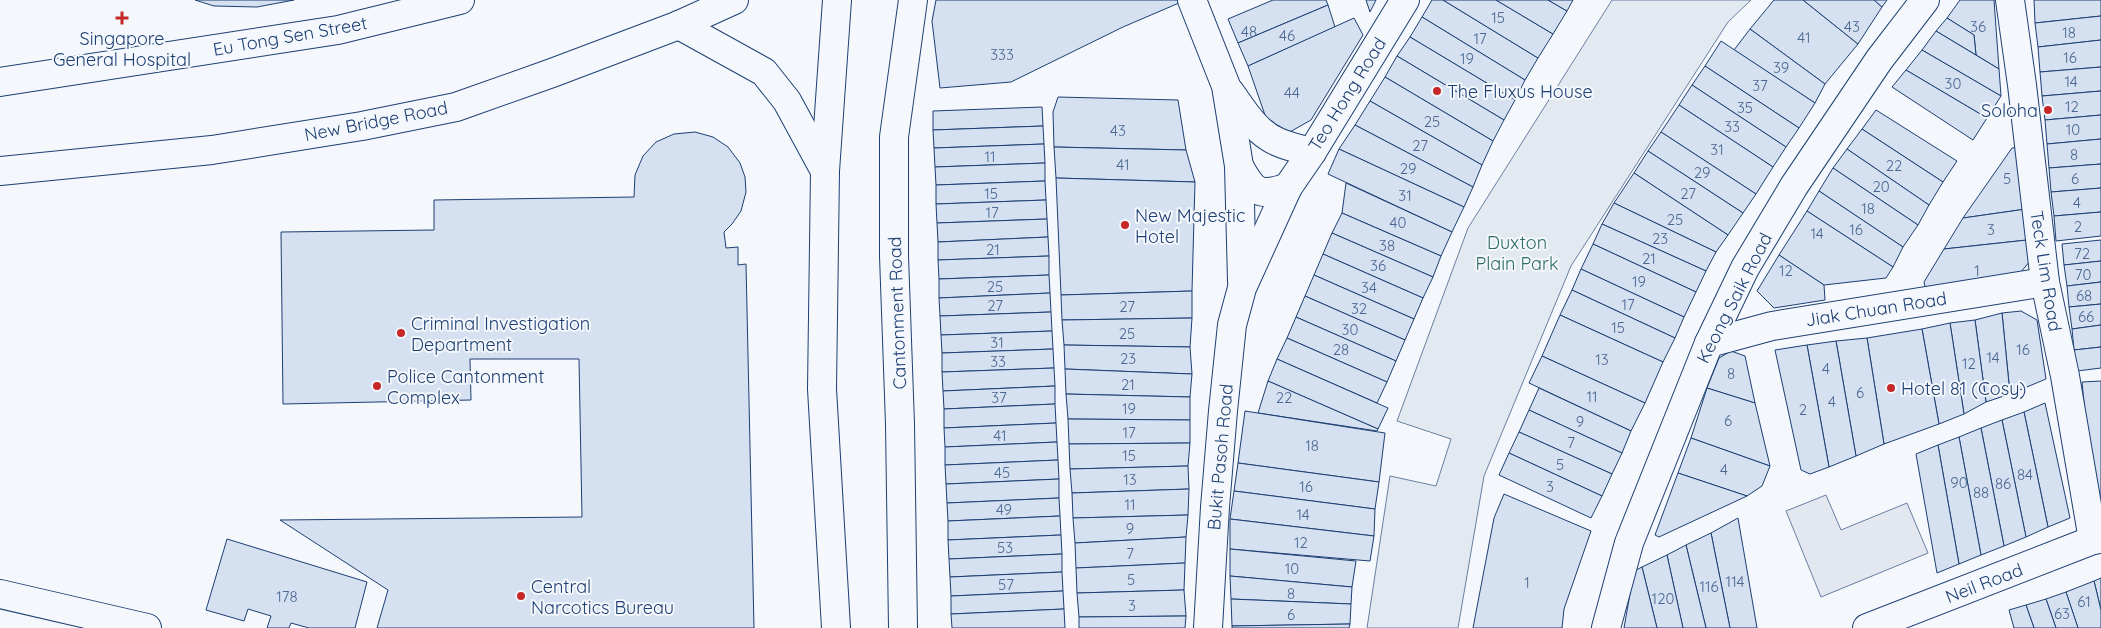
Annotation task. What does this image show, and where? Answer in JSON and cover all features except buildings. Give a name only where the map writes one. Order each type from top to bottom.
[{"type":"main road","name":"Eu Tong Sen Street","points":[[0,82],[338,30],[460,0]]},
{"type":"main road","name":"New Bridge Road","points":[[0,172],[212,150],[362,126],[456,107],[679,25],[734,0]]},
{"type":"main road","points":[[836,628],[822,389],[825,171],[837,0]]},
{"type":"main road","name":"Cantonment Road","points":[[903,628],[900,424],[894,256],[894,136],[913,0]]},
{"type":"main road","name":"Teo Hong Road","points":[[1288,188],[1405,0]]},
{"type":"main road","name":"Keong Saik Road","points":[[1606,628],[1629,543],[1709,342],[1745,268],[1794,186],[1880,60],[1925,0]]},
{"type":"main road","name":"Teck Lim Road","points":[[2010,0],[2045,282],[2097,539]]},
{"type":"main road","name":"Bukit Pasoh Road","points":[[1195,8],[1226,86],[1239,166],[1242,288]]},
{"type":"main road","points":[[679,25],[764,72],[787,101],[825,171]]},
{"type":"main road","name":"Bukit Pasoh Road","points":[[1226,86],[1253,123],[1264,133],[1276,142],[1312,152]]},
{"type":"main road","name":"Bukit Pasoh Road","points":[[1239,166],[1250,185],[1254,188],[1271,194],[1288,188]]},
{"type":"main road","name":"Bukit Pasoh Road","points":[[1208,628],[1215,507],[1232,325],[1242,288],[1288,188]]},
{"type":"main road","name":"Jiak Chuan Road","points":[[1709,342],[1772,326],[2045,282]]},
{"type":"main road","name":"Neil Road","points":[[1866,628],[2097,539]]},
{"type":"main road","points":[[0,594],[147,628]]},
{"type":"green space","name":"Duxton Plain Park","points":[[1612,0],[1751,0],[1728,22],[1571,266],[1484,476],[1458,628],[1367,628],[1390,476],[1436,486],[1451,439],[1397,421],[1468,228]]},
{"type":"shaded area","points":[[1826,495],[1841,530],[1907,503],[1928,553],[1821,597],[1786,511]]},
{"type":"place","name":"Singapore General Hospital","points":[[122,18]]},
{"type":"place","name":"The Fluxus House","points":[[1437,91]]},
{"type":"place","name":"Soloha","points":[[2048,110]]},
{"type":"place","name":"New Majestic Hotel","points":[[1125,225]]},
{"type":"place","name":"Criminal Investigation Department","points":[[401,333]]},
{"type":"place","name":"Police Cantonment Complex","points":[[377,386]]},
{"type":"place","name":"Hotel 81 (Cosy)","points":[[1891,388]]},
{"type":"place","name":"Central Narcotics Bureau","points":[[521,596]]}]
